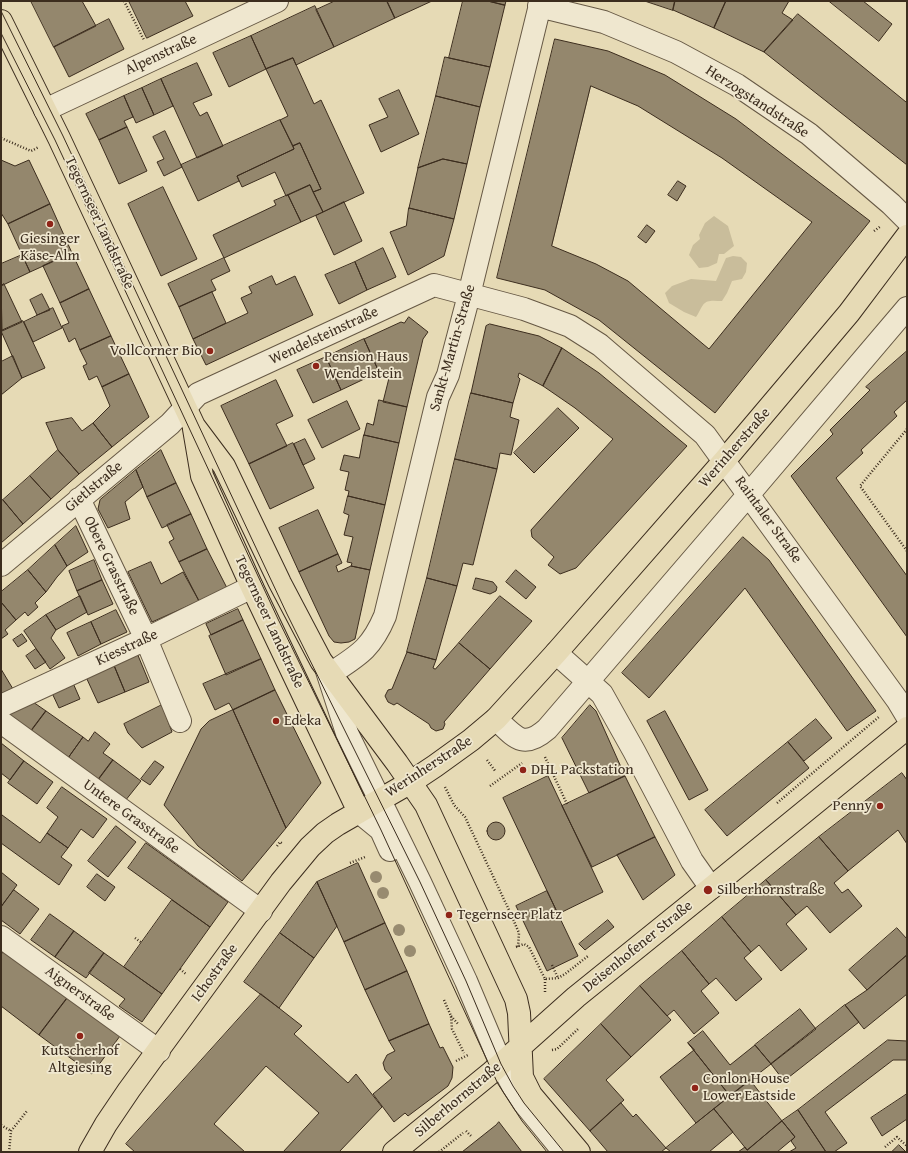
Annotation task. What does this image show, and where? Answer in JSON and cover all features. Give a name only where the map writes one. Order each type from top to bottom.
[{"type":"main road","name":"Tegernseer Landstraße","points":[[2,24],[45,110],[190,417],[224,466],[309,641],[328,672],[411,782]]},
{"type":"main road","name":"Werinherstraße","points":[[359,812],[411,782],[435,766],[471,740],[496,719],[556,653],[724,461],[849,313],[907,236]]},
{"type":"main road","name":"Tegernseer Landstraße","points":[[190,417],[202,476],[252,586],[359,812]]},
{"type":"main road","name":"Deisenhofener Straße","points":[[521,1046],[576,997],[907,728]]},
{"type":"main road","points":[[411,782],[426,805],[516,999],[519,1013],[522,1077],[531,1096],[579,1152]]},
{"type":"main road","name":"Ichostraße","points":[[90,1152],[106,1124],[281,882],[310,847],[330,830],[359,812]]},
{"type":"main road","name":"Silberhornstraße","points":[[394,1152],[497,1068],[521,1046]]},
{"type":"street","name":"Alpenstraße","points":[[45,110],[277,1]]},
{"type":"street","name":"Herzogstandstraße","points":[[540,3],[604,22],[676,52],[737,85],[809,134],[891,204],[907,220]]},
{"type":"street","name":"Sankt-Martin-Straße","points":[[328,672],[357,656],[369,646],[385,616],[438,397],[448,375],[469,295],[540,3]]},
{"type":"street","name":"Wendelsteinstraße","points":[[190,417],[198,394],[434,285],[469,295]]},
{"type":"street","name":"Raintaler Straße","points":[[469,295],[524,309],[570,326],[600,345],[705,435],[898,700],[907,716]]},
{"type":"street","points":[[496,719],[517,739],[529,741],[538,737],[547,729],[907,308]]},
{"type":"street","name":"Gietlstraße","points":[[1,565],[170,424],[190,417]]},
{"type":"street","name":"Obere Grasstraße","points":[[79,499],[146,639],[180,721]]},
{"type":"street","name":"Kiesstraße","points":[[1,706],[146,639],[252,586]]},
{"type":"street","points":[[556,653],[602,694],[692,860],[711,888]]},
{"type":"street","points":[[328,672],[347,732],[466,981],[497,1068],[498,1084],[512,1108],[547,1152]]},
{"type":"street","name":"Untere Grasstraße","points":[[1,722],[261,911]]},
{"type":"street","points":[[359,812],[381,830],[497,1068],[513,1086],[524,1103],[564,1152]]},
{"type":"street","name":"Aignerstraße","points":[[1,937],[159,1050]]},
{"type":"path","points":[[124,1],[154,59]]},
{"type":"path","points":[[1,138],[31,151]]},
{"type":"path","points":[[907,429],[860,486],[907,552]]},
{"type":"path","points":[[538,737],[543,752],[567,804]]},
{"type":"path","points":[[487,760],[496,772]]},
{"type":"path","points":[[490,786],[524,761]]},
{"type":"path","points":[[435,766],[454,805],[465,817],[509,910],[519,933],[518,946],[520,952]]},
{"type":"path","points":[[277,846],[280,842],[283,844]]},
{"type":"path","points":[[350,863],[365,857]]},
{"type":"path","points":[[135,938],[142,943]]},
{"type":"path","points":[[552,965],[558,978]]},
{"type":"path","points":[[180,969],[186,974]]},
{"type":"path","points":[[444,1000],[451,1016],[459,1025]]},
{"type":"path","points":[[451,1016],[452,1029],[464,1053]]},
{"type":"path","points":[[557,1049],[579,1028]]},
{"type":"path","points":[[456,1061],[468,1055]]},
{"type":"path","points":[[9,1152],[10,1131],[27,1111]]},
{"type":"path","points":[[1,1125],[10,1131]]},
{"type":"path","points":[[466,1131],[471,1136]]},
{"type":"path","points":[[439,1152],[463,1133]]},
{"type":"path","points":[[886,1147],[897,1137],[907,1146]]},
{"type":"shaded area","points":[[714,216],[728,226],[734,246],[724,254],[719,254],[717,263],[708,267],[699,268],[689,255],[693,245],[700,239],[699,235],[705,223]]},
{"type":"shaded area","points":[[733,256],[741,257],[747,263],[746,272],[742,279],[732,281],[722,301],[711,301],[705,303],[696,317],[669,303],[665,293],[672,286],[691,279],[716,281],[726,258]]},
{"type":"building","points":[[31,1],[82,1],[96,26],[54,47]]},
{"type":"building","points":[[129,1],[185,1],[193,16],[147,38]]},
{"type":"building","points":[[335,1],[387,1],[395,18],[334,47],[316,10]]},
{"type":"building","points":[[387,1],[432,1],[395,18]]},
{"type":"building","points":[[463,1],[488,1],[505,5],[490,67],[449,58]]},
{"type":"building","points":[[488,1],[506,1],[505,5]]},
{"type":"building","points":[[645,1],[675,1],[673,10]]},
{"type":"building","points":[[675,1],[726,1],[714,28],[673,10]]},
{"type":"building","points":[[726,1],[789,1],[782,13],[793,20],[764,52],[714,28]]},
{"type":"building","points":[[829,1],[863,1],[892,24],[879,41]]},
{"type":"building","points":[[315,6],[334,47],[296,65],[293,58],[266,69],[251,36]]},
{"type":"building","points":[[798,14],[906,102],[907,100],[907,165],[764,52]]},
{"type":"building","points":[[109,19],[124,49],[69,77],[54,47]]},
{"type":"building","points":[[251,36],[266,69],[229,87],[213,53]]},
{"type":"building","points":[[555,39],[608,51],[665,75],[736,119],[870,221],[715,413],[599,320],[545,290],[497,278]],"holes":[[[591,86],[638,106],[722,158],[812,222],[709,349],[628,281],[596,264],[552,246]]]},
{"type":"building","points":[[445,57],[490,67],[480,107],[436,96]]},
{"type":"building","points":[[293,58],[314,104],[321,100],[364,193],[323,212],[313,192],[321,189],[300,143],[293,146],[280,120],[288,116],[266,69]]},
{"type":"building","points":[[197,63],[212,95],[193,103],[200,116],[207,112],[223,146],[197,158],[161,79]]},
{"type":"building","points":[[161,79],[173,106],[154,115],[142,88]]},
{"type":"building","points":[[142,88],[154,115],[136,123],[124,96]]},
{"type":"building","points":[[399,90],[419,134],[381,152],[369,125],[388,117],[379,99]]},
{"type":"building","points":[[124,96],[133,117],[124,121],[127,127],[99,140],[86,114]]},
{"type":"building","points":[[436,96],[480,107],[467,164],[443,159],[418,168]]},
{"type":"building","points":[[280,120],[294,149],[237,176],[239,181],[198,201],[181,165]]},
{"type":"building","points":[[127,127],[147,171],[119,184],[99,140]]},
{"type":"building","points":[[165,131],[182,167],[164,176],[157,162],[164,159],[153,137]]},
{"type":"building","points":[[300,143],[321,189],[313,192],[310,185],[286,196],[275,172],[242,187],[237,176],[294,149],[293,146]]},
{"type":"building","points":[[443,159],[467,164],[454,219],[409,208],[418,168]]},
{"type":"building","points":[[1,160],[15,166],[29,160],[50,204],[8,224],[1,213]]},
{"type":"building","points":[[678,181],[686,186],[677,201],[668,195]]},
{"type":"building","points":[[310,185],[323,212],[301,222],[288,195]]},
{"type":"building","points":[[163,187],[197,259],[161,276],[128,204]]},
{"type":"building","points":[[288,195],[301,222],[224,258],[213,235],[276,205],[274,201]]},
{"type":"building","points":[[344,202],[362,241],[334,255],[316,216]]},
{"type":"building","points":[[50,204],[72,253],[30,272],[8,224]]},
{"type":"building","points":[[409,208],[454,219],[444,256],[408,275],[390,232],[406,226]]},
{"type":"building","points":[[647,225],[655,231],[646,243],[638,237]]},
{"type":"building","points":[[383,248],[396,277],[367,290],[355,262]]},
{"type":"building","points":[[72,253],[89,289],[60,303],[43,266]]},
{"type":"building","points":[[22,255],[30,272],[1,286],[1,264]]},
{"type":"building","points":[[224,258],[230,271],[211,280],[216,290],[179,307],[168,284]]},
{"type":"building","points":[[355,262],[367,290],[339,304],[325,275]]},
{"type":"building","points":[[272,276],[276,285],[295,276],[313,315],[206,365],[193,339],[248,313],[241,298],[252,293],[249,287]]},
{"type":"building","points":[[4,284],[22,322],[2,331],[1,286]]},
{"type":"building","points":[[89,289],[111,336],[80,350],[75,338],[69,342],[62,326],[69,323],[60,303]]},
{"type":"building","points":[[212,292],[226,323],[193,339],[179,307]]},
{"type":"building","points":[[42,294],[50,310],[37,315],[30,300]]},
{"type":"building","points":[[53,308],[62,328],[33,342],[24,322]]},
{"type":"building","points":[[409,317],[428,332],[423,339],[407,407],[383,402],[391,370],[379,372],[364,339],[401,322],[404,323]]},
{"type":"building","points":[[23,321],[45,368],[22,378],[1,331]]},
{"type":"building","points":[[490,324],[539,336],[562,348],[543,386],[519,373],[518,377],[520,379],[513,403],[471,393],[486,326]]},
{"type":"building","points":[[111,336],[129,374],[102,387],[97,376],[89,380],[83,366],[87,364],[80,350]]},
{"type":"building","points":[[364,339],[379,372],[341,390],[326,357]]},
{"type":"building","points":[[562,348],[599,373],[687,446],[576,568],[560,574],[548,565],[554,557],[532,537],[531,530],[613,439],[575,408],[543,386]]},
{"type":"building","points":[[907,351],[907,400],[894,412],[897,416],[861,450],[863,453],[836,478],[907,576],[907,637],[791,476],[833,434],[830,430],[870,390],[866,387]]},
{"type":"building","points":[[13,356],[22,378],[1,395],[1,362]]},
{"type":"building","points":[[326,357],[341,390],[313,403],[297,370]]},
{"type":"building","points":[[129,374],[149,417],[112,447],[93,423],[110,406],[102,387]]},
{"type":"building","points":[[276,380],[293,416],[276,424],[287,446],[249,464],[221,406]]},
{"type":"building","points":[[471,393],[513,403],[510,417],[519,420],[511,455],[500,453],[497,469],[455,459]]},
{"type":"building","points":[[379,400],[407,407],[399,443],[364,435],[367,423],[373,425]]},
{"type":"building","points":[[347,401],[360,429],[322,448],[308,420]]},
{"type":"building","points":[[558,408],[579,428],[534,473],[514,453]]},
{"type":"building","points":[[72,418],[82,431],[93,423],[112,447],[79,474],[58,450],[46,423]]},
{"type":"building","points":[[364,435],[399,443],[385,505],[348,496],[349,491],[345,490],[349,472],[340,470],[344,455],[359,458]]},
{"type":"building","points":[[305,439],[315,459],[303,465],[294,444]]},
{"type":"building","points":[[293,443],[314,488],[270,509],[249,464]]},
{"type":"building","points":[[58,450],[79,474],[51,499],[30,476]]},
{"type":"building","points":[[161,450],[176,483],[147,497],[136,470]]},
{"type":"building","points":[[455,459],[497,469],[473,565],[463,563],[457,586],[427,578]]},
{"type":"building","points":[[136,470],[143,487],[125,502],[130,519],[108,528],[98,509],[100,500]]},
{"type":"building","points":[[30,476],[51,499],[23,524],[3,500]]},
{"type":"building","points":[[176,483],[191,514],[162,528],[147,497]]},
{"type":"building","points":[[348,496],[385,505],[370,570],[351,566],[352,563],[347,562],[353,537],[344,535],[349,515],[344,513]]},
{"type":"building","points":[[3,500],[23,524],[1,543],[1,501]]},
{"type":"building","points":[[318,510],[338,554],[299,572],[279,528]]},
{"type":"building","points":[[191,514],[207,549],[179,562],[169,542],[174,539],[167,525]]},
{"type":"building","points":[[76,526],[88,552],[67,566],[55,545]]},
{"type":"building","points":[[743,537],[769,560],[876,711],[847,731],[745,588],[649,698],[622,673]]},
{"type":"building","points":[[55,545],[67,566],[46,592],[28,570]]},
{"type":"building","points":[[207,549],[227,588],[199,601],[179,562]]},
{"type":"building","points":[[338,554],[342,563],[336,566],[338,572],[351,566],[370,570],[355,639],[349,642],[341,643],[334,642],[329,636],[299,572]]},
{"type":"building","points":[[94,560],[102,580],[77,591],[69,571]]},
{"type":"building","points":[[151,562],[161,584],[183,572],[199,601],[152,622],[128,572]]},
{"type":"building","points":[[28,570],[46,592],[35,603],[38,607],[28,616],[25,612],[16,620],[1,602],[1,592]]},
{"type":"building","points":[[516,570],[536,587],[526,599],[506,582]]},
{"type":"building","points":[[427,578],[457,586],[436,660],[407,652]]},
{"type":"building","points":[[476,578],[493,582],[497,587],[496,591],[490,594],[473,589]]},
{"type":"building","points":[[102,580],[113,604],[88,615],[77,591]]},
{"type":"building","points":[[80,596],[87,612],[56,630],[46,615]]},
{"type":"building","points":[[500,596],[532,621],[490,669],[459,643]]},
{"type":"building","points":[[1,602],[16,620],[5,630],[8,634],[1,639]]},
{"type":"building","points":[[238,609],[243,620],[211,635],[206,624]]},
{"type":"building","points":[[116,610],[127,632],[101,644],[91,622]]},
{"type":"building","points":[[46,615],[56,630],[51,638],[65,658],[50,669],[24,631]]},
{"type":"building","points":[[243,620],[261,659],[226,675],[209,636]]},
{"type":"building","points":[[91,622],[101,644],[78,656],[67,633]]},
{"type":"building","points":[[22,634],[27,641],[18,647],[13,640]]},
{"type":"building","points":[[459,643],[490,669],[444,722],[445,724],[443,729],[436,731],[431,728],[429,724],[397,703],[394,705],[388,702],[385,696],[388,690],[392,689],[407,652],[436,660],[433,668],[435,669]]},
{"type":"building","points":[[36,649],[46,662],[35,669],[26,656]]},
{"type":"building","points":[[137,653],[149,682],[125,692],[113,663]]},
{"type":"building","points":[[261,659],[275,690],[233,710],[229,703],[215,710],[203,684]]},
{"type":"building","points":[[113,663],[125,692],[98,703],[86,677]]},
{"type":"building","points":[[1,669],[13,689],[1,695]]},
{"type":"building","points":[[73,683],[80,699],[59,708],[52,693]]},
{"type":"building","points":[[275,690],[321,783],[286,828],[233,710]]},
{"type":"building","points":[[33,702],[46,711],[31,731],[7,713]]},
{"type":"building","points":[[162,705],[172,732],[142,748],[128,733],[124,724]]},
{"type":"building","points":[[590,705],[596,711],[625,776],[589,793],[562,738]]},
{"type":"building","points":[[233,710],[286,828],[242,881],[198,846],[164,805],[201,729],[209,721]]},
{"type":"building","points":[[46,711],[83,737],[68,758],[31,731]]},
{"type":"building","points":[[665,711],[708,790],[689,800],[647,721]]},
{"type":"building","points":[[816,719],[832,738],[804,761],[788,742]]},
{"type":"building","points":[[95,732],[110,744],[103,753],[113,760],[98,780],[68,758],[83,737],[88,741]]},
{"type":"building","points":[[788,742],[809,768],[727,836],[705,810]]},
{"type":"building","points":[[1,743],[24,761],[10,780],[1,773]]},
{"type":"building","points":[[113,760],[141,781],[125,801],[98,780]]},
{"type":"building","points":[[24,761],[53,782],[37,804],[8,783]]},
{"type":"building","points":[[155,761],[164,767],[150,785],[141,779]]},
{"type":"building","points":[[902,773],[907,780],[907,844],[898,830],[848,871],[819,837]]},
{"type":"building","points":[[548,776],[603,892],[558,914],[503,798]]},
{"type":"building","points":[[625,776],[655,837],[592,867],[562,806]]},
{"type":"building","points":[[62,787],[107,819],[93,838],[81,829],[68,848],[47,833],[58,817],[47,808]]},
{"type":"building","points":[[2,815],[40,843],[47,833],[68,848],[61,857],[72,865],[59,885],[1,843]]},
{"type":"building","points":[[496,822],[502,825],[505,831],[502,837],[496,840],[490,837],[487,831],[490,825]]},
{"type":"building","points":[[116,826],[136,842],[108,877],[88,861]]},
{"type":"building","points":[[655,837],[675,875],[643,900],[617,855]]},
{"type":"building","points":[[819,837],[848,871],[834,883],[842,893],[848,889],[862,906],[830,933],[807,906],[796,915],[766,880]]},
{"type":"building","points":[[146,843],[228,902],[210,927],[128,868]]},
{"type":"building","points":[[358,863],[385,923],[344,942],[317,882]]},
{"type":"building","points":[[1,872],[17,885],[1,907]]},
{"type":"building","points":[[97,874],[115,887],[105,901],[87,887]]},
{"type":"building","points":[[766,880],[796,915],[786,924],[807,949],[781,971],[759,945],[751,952],[722,917]]},
{"type":"building","points":[[317,882],[337,926],[314,958],[280,933]]},
{"type":"building","points":[[14,890],[39,909],[20,934],[1,920],[1,907]]},
{"type":"building","points":[[547,891],[578,956],[547,971],[516,906]]},
{"type":"building","points":[[172,900],[210,927],[162,994],[124,967]]},
{"type":"building","points":[[50,914],[74,931],[55,957],[31,940]]},
{"type":"building","points":[[722,917],[751,952],[744,958],[762,979],[736,1001],[716,978],[709,984],[682,951]]},
{"type":"building","points":[[608,920],[614,927],[585,950],[579,944]]},
{"type":"building","points":[[385,923],[407,971],[365,990],[344,942]]},
{"type":"building","points":[[897,928],[907,939],[907,955],[867,990],[849,970]]},
{"type":"building","points":[[74,931],[104,953],[86,978],[55,957]]},
{"type":"building","points":[[280,933],[314,958],[279,1008],[244,982]]},
{"type":"building","points":[[5,950],[68,997],[39,1035],[1,1006],[1,955]]},
{"type":"building","points":[[682,951],[709,984],[701,991],[719,1013],[694,1034],[674,1010],[667,1016],[640,986]]},
{"type":"building","points":[[104,953],[162,994],[142,1022],[119,1006],[125,999],[89,973]]},
{"type":"building","points":[[907,955],[907,994],[864,1029],[845,1005],[867,990]]},
{"type":"building","points":[[407,971],[429,1024],[389,1041],[365,990]]},
{"type":"building","points":[[640,986],[671,1020],[631,1057],[601,1024]]},
{"type":"building","points":[[261,994],[302,1026],[294,1034],[348,1083],[356,1074],[382,1107],[339,1152],[283,1152],[319,1113],[266,1066],[214,1124],[245,1152],[135,1152],[126,1144]]},
{"type":"building","name":"Kutscherhof Altgiesing","points":[[68,997],[120,1036],[92,1074],[39,1035]]},
{"type":"building","points":[[845,1005],[859,1022],[784,1081],[771,1064]]},
{"type":"building","points":[[800,1009],[816,1029],[771,1064],[755,1045]]},
{"type":"building","points":[[429,1024],[440,1048],[443,1047],[453,1067],[452,1078],[448,1086],[408,1116],[405,1113],[394,1122],[373,1094],[392,1078],[385,1070],[383,1063],[387,1055],[395,1051],[389,1041]]},
{"type":"building","points":[[601,1024],[631,1057],[606,1080],[624,1100],[590,1131],[544,1079]]},
{"type":"building","points":[[703,1031],[730,1065],[755,1045],[771,1064],[730,1096],[688,1043]]},
{"type":"building","points":[[888,1040],[907,1041],[907,1060],[893,1060],[825,1112],[847,1143],[834,1152],[826,1152],[798,1110]]},
{"type":"building","points":[[694,1050],[730,1096],[696,1123],[660,1077]]},
{"type":"building","points":[[750,1080],[782,1121],[747,1150],[714,1109]]},
{"type":"building","points":[[907,1094],[907,1119],[882,1136],[871,1118]]},
{"type":"building","points":[[621,1103],[633,1117],[636,1114],[666,1148],[661,1152],[608,1152],[590,1131]]},
{"type":"building","points":[[714,1109],[733,1132],[709,1152],[671,1152],[666,1148]]},
{"type":"building","points":[[798,1110],[826,1152],[789,1152],[796,1148],[791,1141],[795,1137],[782,1121]]},
{"type":"building","points":[[782,1121],[795,1137],[777,1152],[738,1152],[745,1147],[747,1150]]},
{"type":"building","points":[[499,1122],[522,1152],[462,1152],[496,1125]]},
{"type":"building","points":[[899,1145],[906,1152],[891,1152]]},
{"type":"tram line","points":[[1,11],[63,136],[287,614],[420,882],[466,981],[501,1064],[524,1103],[564,1152]]},
{"type":"tram line","points":[[1,33],[55,140],[278,619],[381,830],[498,1084],[522,1121],[547,1152]]},
{"type":"place","name":"Giesinger Käse-Alm","points":[[50,224]]},
{"type":"place","name":"VollCorner Bio","points":[[210,351]]},
{"type":"place","name":"Pension Haus Wendelstein","points":[[316,366]]},
{"type":"place","name":"Edeka","points":[[276,721]]},
{"type":"place","name":"DHL Packstation","points":[[523,770]]},
{"type":"place","name":"Penny","points":[[880,806]]},
{"type":"place","name":"Silberhornstraße","points":[[708,890]]},
{"type":"place","name":"Tegernseer Platz","points":[[449,915]]},
{"type":"place","name":"Kutscherhof Altgiesing","points":[[80,1036]]},
{"type":"place","name":"Conlon House Lower Eastside","points":[[695,1088]]}]
